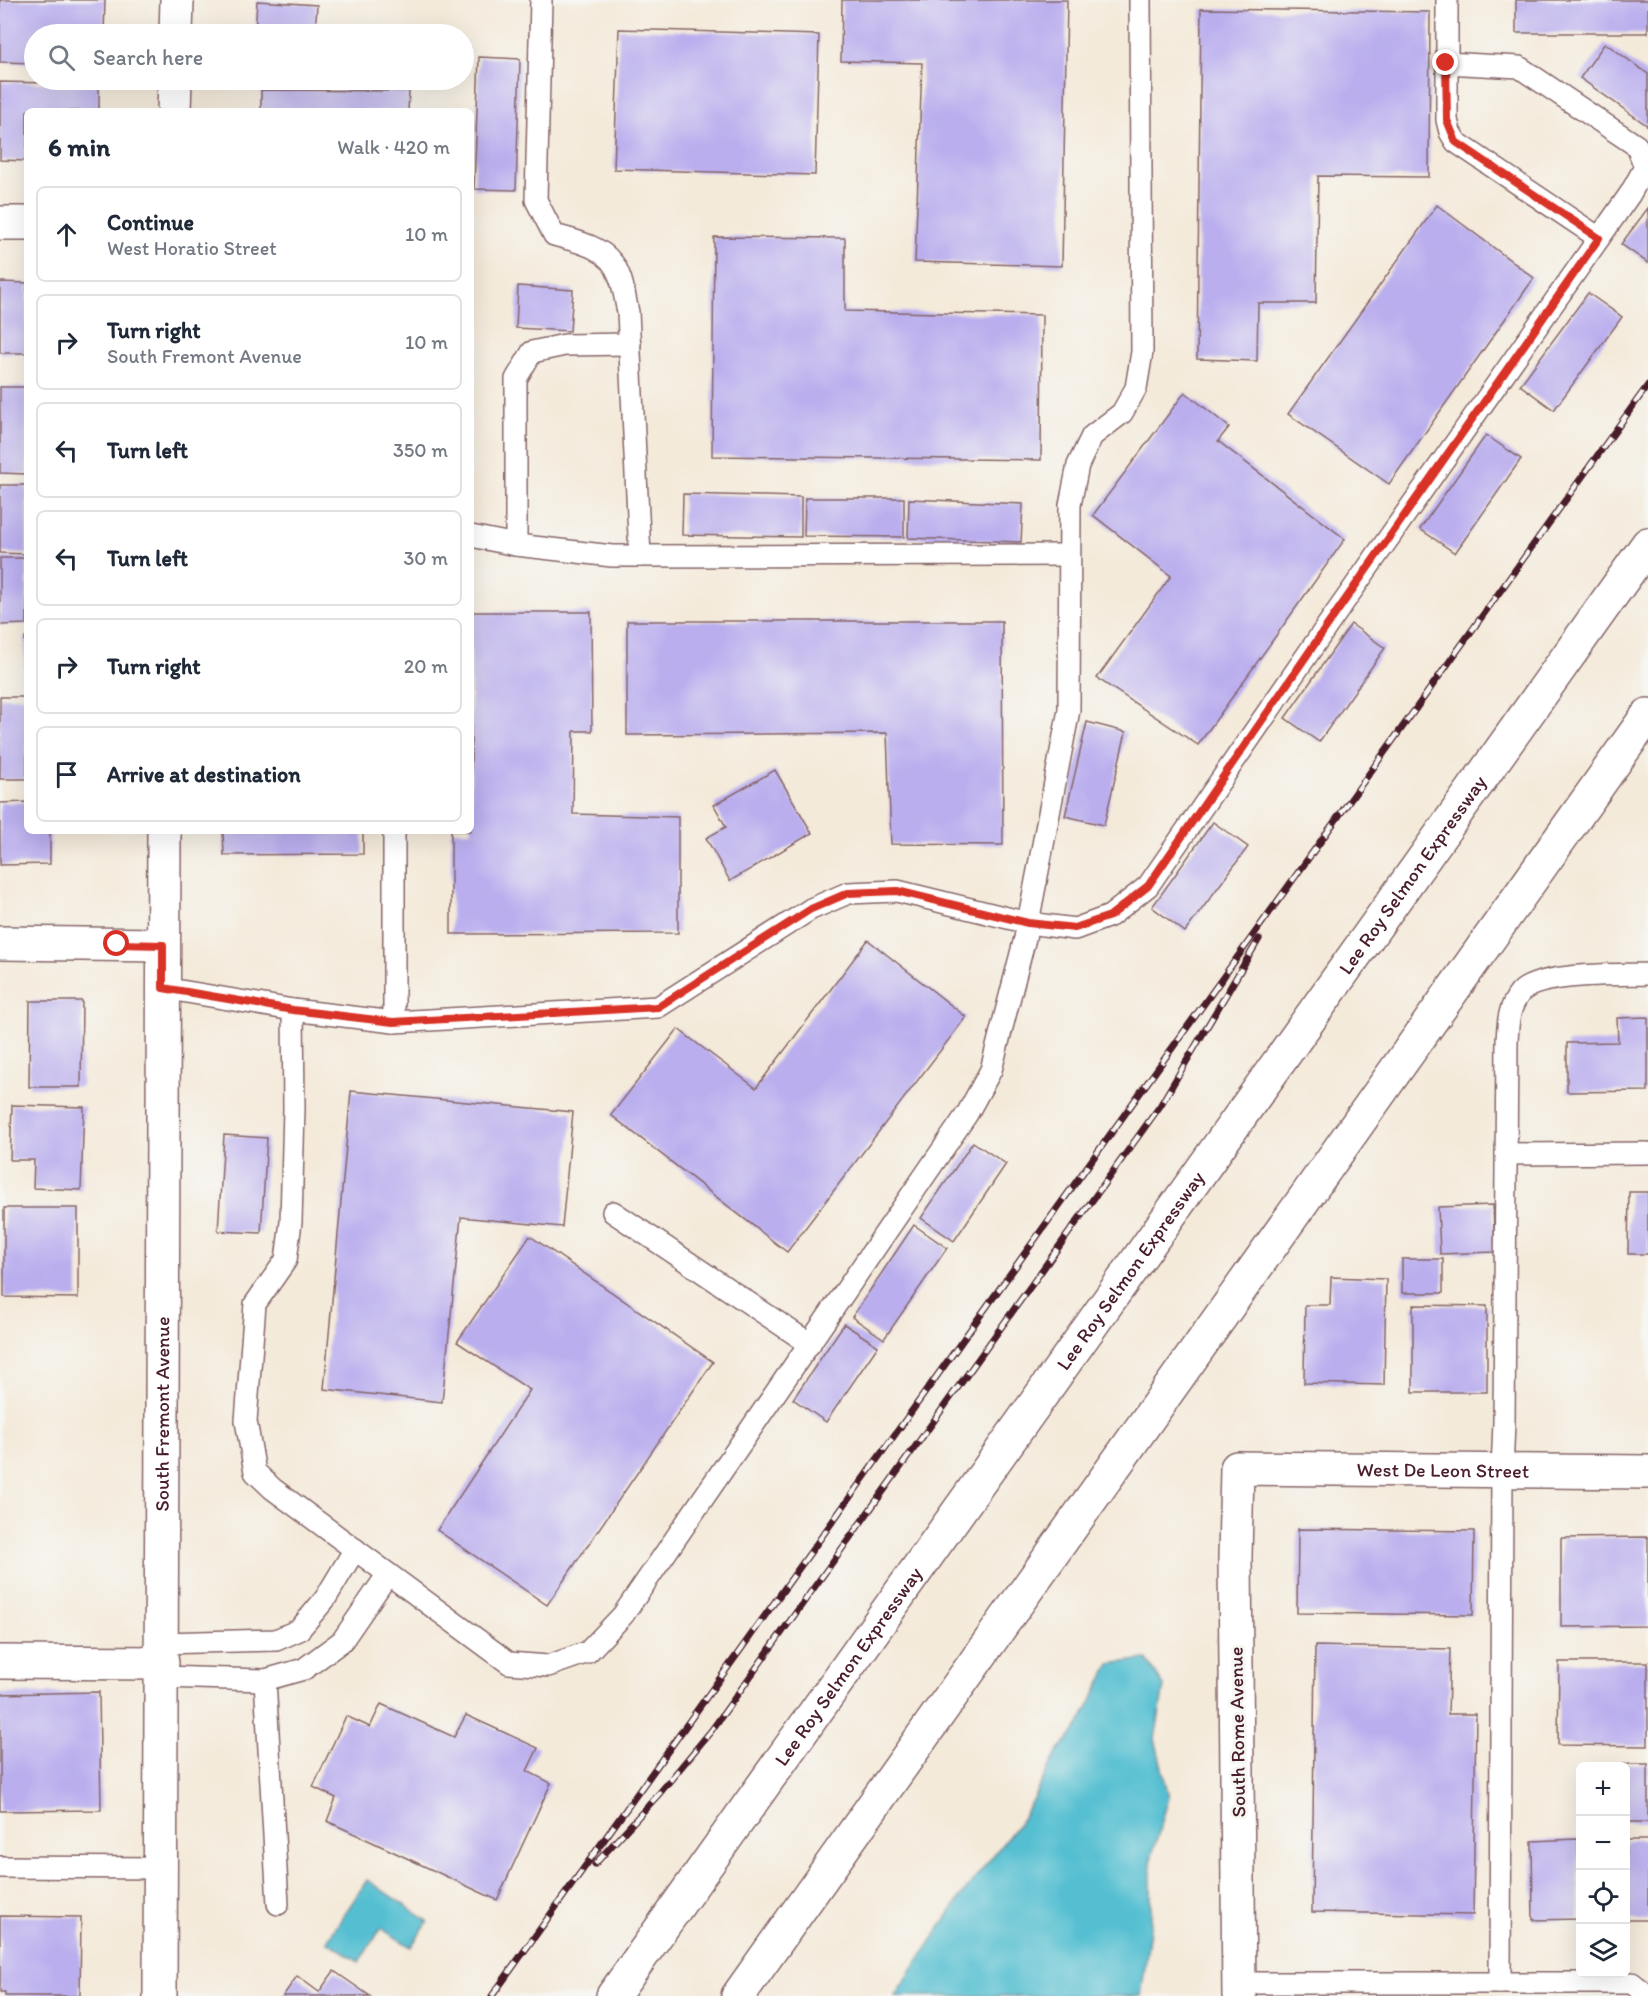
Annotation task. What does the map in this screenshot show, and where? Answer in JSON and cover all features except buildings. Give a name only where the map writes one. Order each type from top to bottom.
[{"type":"main road","points":[[176,24],[177,0]]},
{"type":"main road","points":[[174,108],[175,90]]},
{"type":"main road","points":[[0,223],[24,223]]},
{"type":"main road","name":"Lee Roy Selmon Expressway","points":[[613,1996],[1648,544]]},
{"type":"main road","points":[[738,1996],[1648,716]]},
{"type":"main road","name":"South Fremont Avenue","points":[[160,1996],[164,834]]},
{"type":"main road","points":[[0,943],[163,945]]},
{"type":"main road","name":"West De Leon Street","points":[[1237,1468],[1648,1472]]},
{"type":"main road","name":"South Rome Avenue","points":[[1237,1468],[1235,1557],[1239,1990]]},
{"type":"main road","points":[[0,1662],[162,1661]]},
{"type":"lane","points":[[541,0],[537,200],[554,235],[586,244],[606,254],[619,274],[628,312],[640,556]]},
{"type":"lane","points":[[293,1010],[294,1108],[291,1222],[286,1260],[255,1304],[246,1421],[255,1472],[273,1489],[509,1663],[548,1666],[588,1652],[623,1615],[967,1114],[991,1070],[1028,923],[1069,710],[1070,505],[1078,465],[1092,436],[1122,413],[1136,388],[1142,352],[1140,0]]},
{"type":"lane","points":[[1447,0],[1447,120],[1456,142],[1599,238]]},
{"type":"lane","points":[[163,988],[293,1010],[393,1022],[658,1007],[811,909],[848,893],[897,891],[1028,923],[1075,928],[1110,916],[1148,886],[1630,194],[1645,167],[1636,146],[1519,67],[1446,63]]},
{"type":"lane","points":[[516,544],[516,379],[532,352],[565,345],[630,344]]},
{"type":"lane","points":[[474,537],[612,556],[1069,555]]},
{"type":"lane","points":[[393,1022],[394,834]]},
{"type":"lane","points":[[1500,1983],[1502,1471],[1509,1014],[1521,992],[1547,980],[1584,975],[1648,974]]},
{"type":"lane","points":[[1506,1154],[1648,1153]]},
{"type":"lane","points":[[613,1212],[810,1344]]},
{"type":"lane","points":[[162,1661],[276,1640],[299,1630],[325,1599],[355,1549]]},
{"type":"lane","points":[[162,1661],[265,1680],[304,1669],[342,1641],[388,1574]]},
{"type":"lane","points":[[265,1680],[278,1904]]},
{"type":"lane","points":[[0,1867],[161,1868]]},
{"type":"lane","points":[[1239,1990],[1500,1983],[1632,1983],[1648,1996]]},
{"type":"water","points":[[1146,1659],[1164,1686],[1155,1739],[1169,1797],[1151,1859],[1151,1921],[1141,1996],[895,1996],[959,1899],[1022,1819],[1057,1753],[1079,1726],[1110,1664]]},
{"type":"water","points":[[367,1880],[428,1921],[411,1947],[381,1928],[359,1962],[327,1941]]},
{"type":"railway","points":[[492,1996],[1648,385]]},
{"type":"railway","points":[[595,1864],[658,1795],[711,1731],[1160,1106],[1259,939]]},
{"type":"route","points":[[117,944],[163,945],[163,988],[293,1010],[393,1022],[658,1007],[811,909],[848,893],[897,891],[1028,923],[1075,928],[1110,916],[1148,886],[1599,238],[1456,142],[1447,120],[1446,63]]}]
